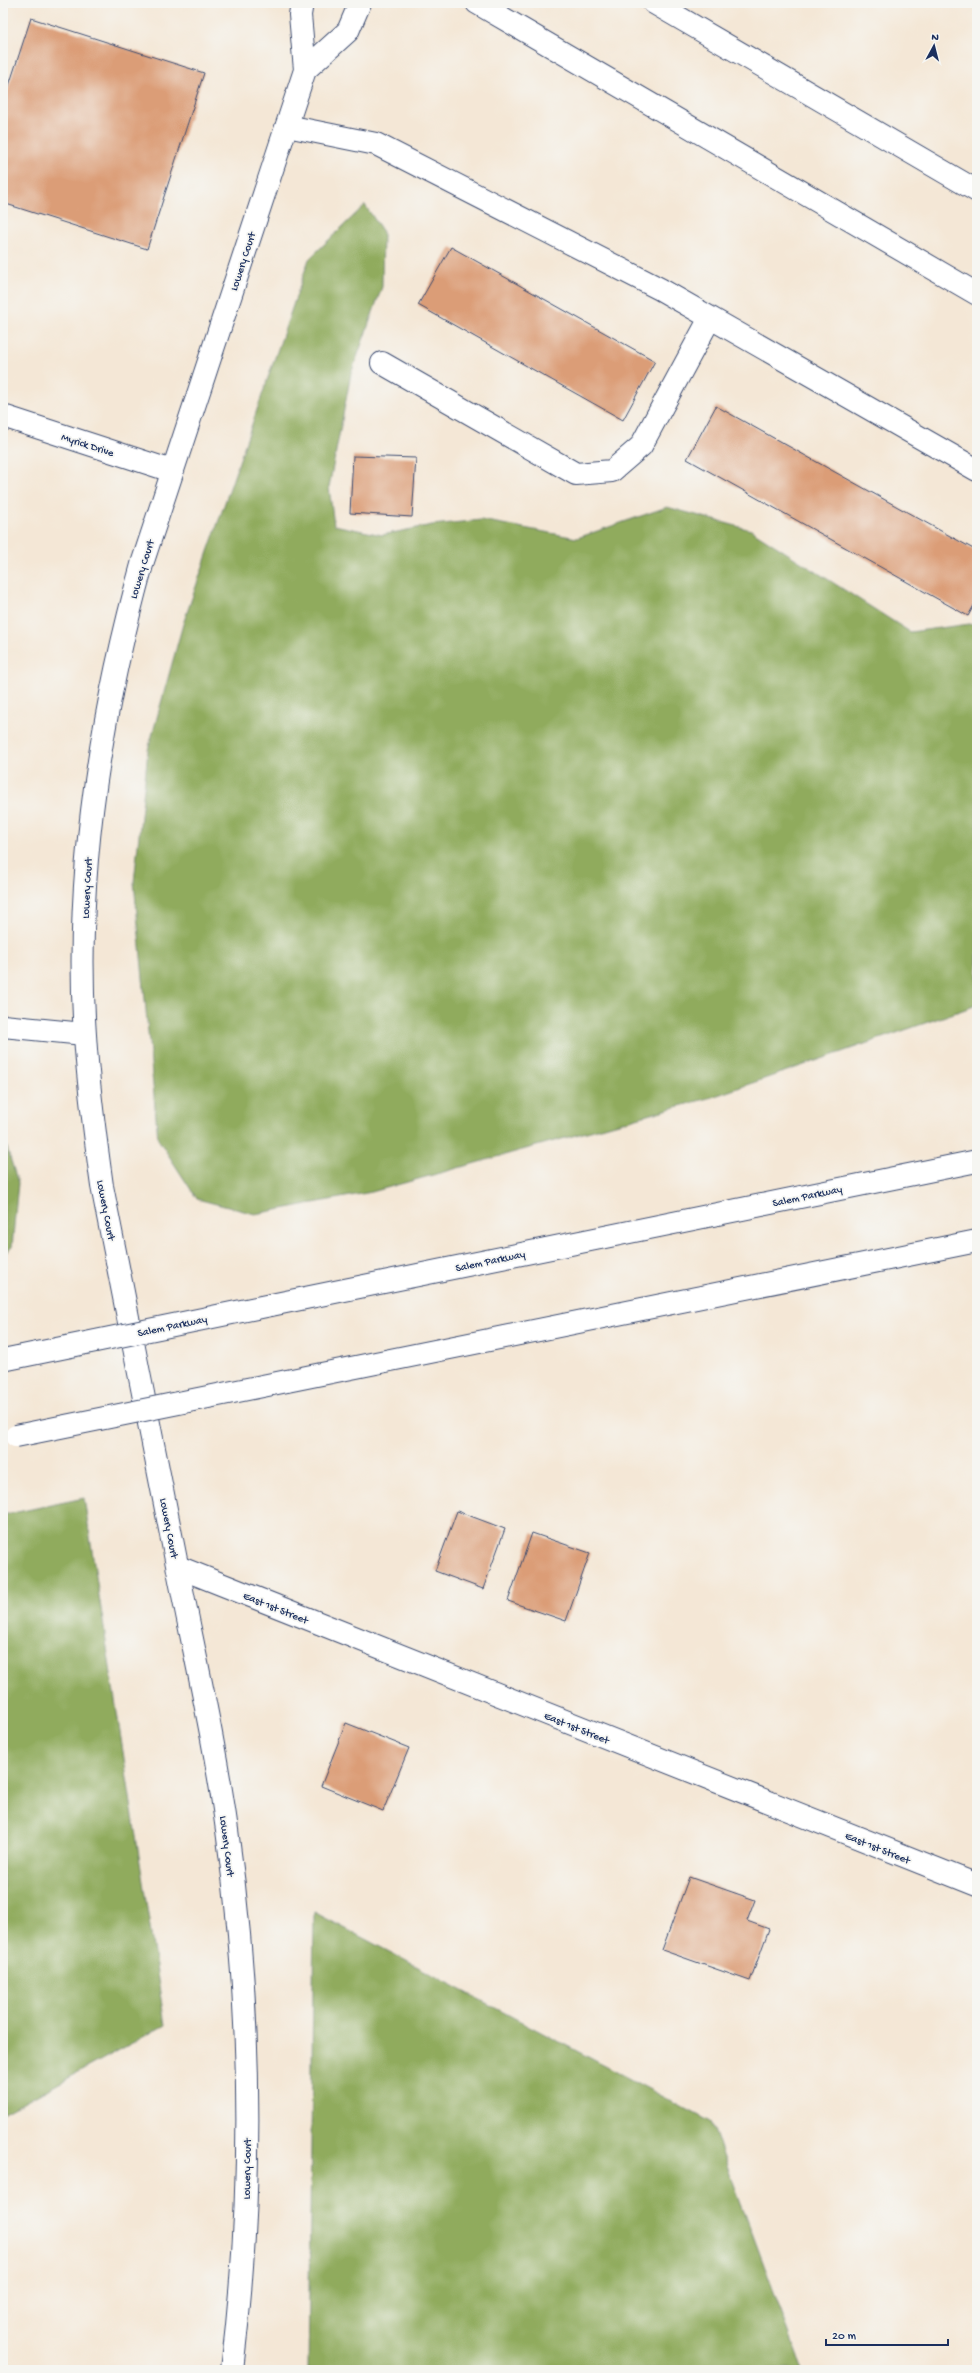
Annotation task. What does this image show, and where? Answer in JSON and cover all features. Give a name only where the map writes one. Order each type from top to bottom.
[{"type":"main road","name":"Lowery Court","points":[[232,2370],[244,2246],[247,2142],[246,2046],[239,1942],[226,1822],[210,1728],[102,1186],[91,1110],[84,1034],[82,956],[85,878],[93,800],[104,718],[123,632],[143,561],[305,70],[300,15],[302,3]]},
{"type":"main road","name":"Lowery Court","points":[[305,70],[348,30],[360,3]]},
{"type":"main road","points":[[477,3],[977,294]]},
{"type":"main road","points":[[654,3],[977,191]]},
{"type":"main road","points":[[287,126],[376,144],[660,289],[977,470]]},
{"type":"main road","points":[[382,363],[576,474],[612,471],[642,446],[710,318]]},
{"type":"main road","name":"Myrick Drive","points":[[3,416],[172,472]]},
{"type":"main road","points":[[3,1026],[84,1034]]},
{"type":"main road","name":"Salem Parkway","points":[[3,1360],[973,1161]]},
{"type":"main road","points":[[10,1437],[977,1241]]},
{"type":"main road","name":"East 1st Street","points":[[178,1567],[977,1885]]},
{"type":"green space","points":[[365,205],[383,232],[382,287],[351,374],[329,487],[334,525],[382,535],[432,525],[481,520],[577,538],[667,507],[751,530],[910,632],[977,623],[977,1005],[712,1097],[372,1192],[255,1214],[197,1199],[158,1139],[134,882],[148,750],[183,624],[309,259]]},
{"type":"green space","points":[[3,1135],[18,1183],[12,1247],[3,1255]]},
{"type":"green space","points":[[84,1498],[165,2025],[3,2114],[3,1515]]},
{"type":"green space","points":[[314,1912],[711,2122],[803,2370],[308,2370]]},
{"type":"building","points":[[31,18],[204,73],[147,249],[3,203],[3,104]]},
{"type":"building","points":[[451,247],[655,361],[623,420],[418,305]]},
{"type":"building","points":[[716,406],[977,551],[977,600],[968,616],[687,459]]},
{"type":"building","points":[[353,456],[416,458],[412,517],[350,513]]},
{"type":"building","points":[[457,1511],[505,1529],[483,1589],[435,1571]]},
{"type":"building","points":[[532,1533],[590,1553],[566,1621],[508,1601]]},
{"type":"building","points":[[346,1723],[409,1748],[383,1811],[321,1786]]},
{"type":"building","points":[[689,1877],[755,1900],[747,1921],[769,1929],[750,1981],[662,1950]]}]
